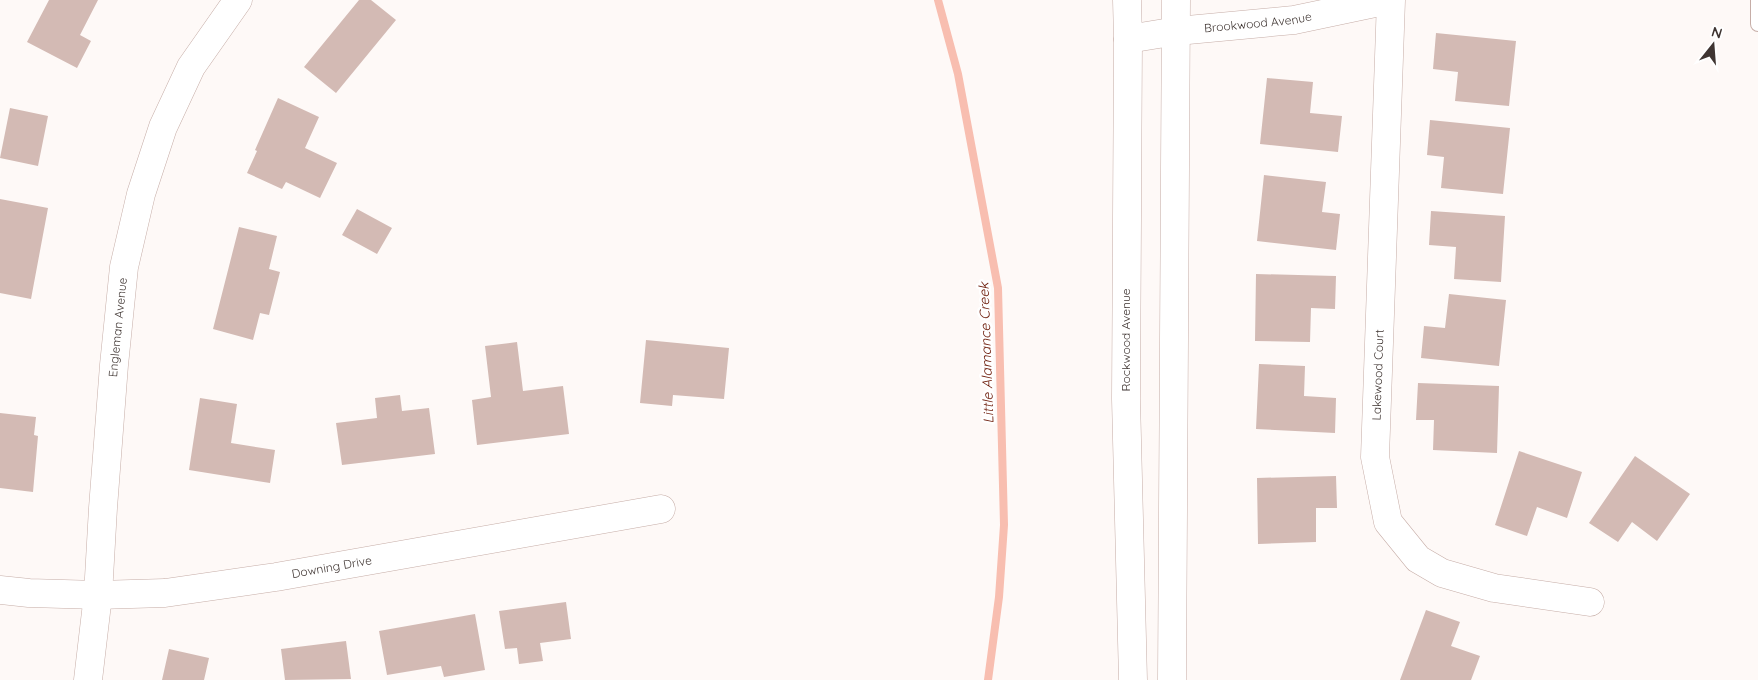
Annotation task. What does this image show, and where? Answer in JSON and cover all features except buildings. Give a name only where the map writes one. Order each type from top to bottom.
[{"type":"street","name":"Engleman Avenue","points":[[88,680],[98,595],[114,366],[126,258],[141,194],[163,127],[191,66],[238,0]]},
{"type":"street","name":"Rockwood Avenue","points":[[1127,0],[1126,398],[1133,680]]},
{"type":"street","points":[[1172,680],[1176,0]]},
{"type":"street","name":"Brookwood Avenue","points":[[1128,39],[1176,31],[1294,20],[1390,0]]},
{"type":"street","name":"Lakewood Court","points":[[1390,0],[1375,457],[1388,522],[1418,559],[1442,574],[1494,588],[1590,602]]},
{"type":"street","name":"Downing Drive","points":[[0,590],[29,593],[98,595],[165,593],[276,577],[661,509]]},
{"type":"lane","points":[[1758,0],[1758,24]]},
{"type":"waterway","name":"Little Alamance Creek","points":[[938,0],[958,74],[998,288],[1004,525],[999,597],[988,680]]}]
